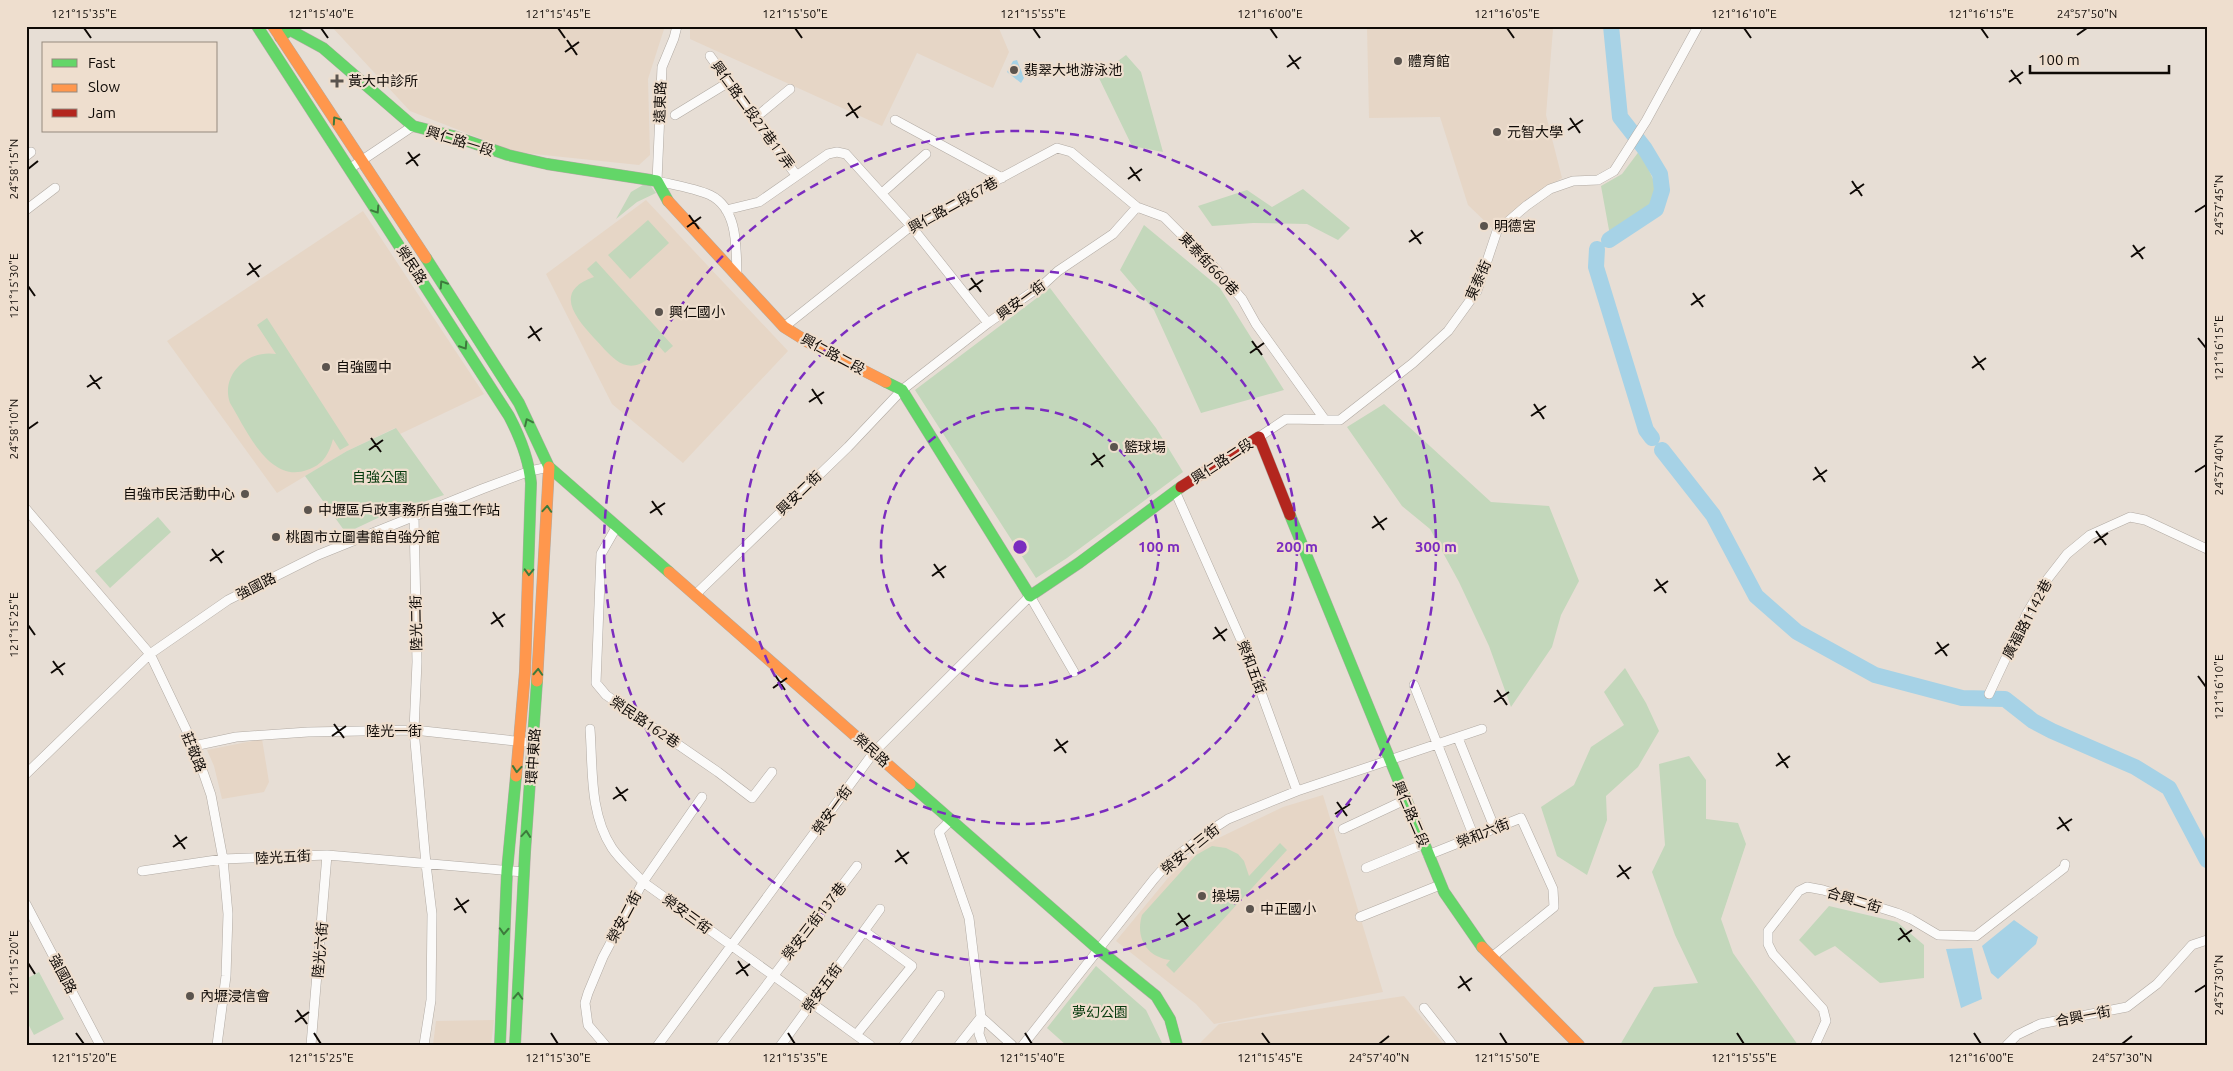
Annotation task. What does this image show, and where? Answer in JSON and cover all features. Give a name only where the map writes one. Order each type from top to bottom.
[{"type":"street","name":"榮民路","points":[[257,26],[509,416],[521,440],[530,471]]},
{"type":"street","points":[[273,26],[280,37]]},
{"type":"street","name":"遠東路","points":[[657,181],[662,66],[677,26]]},
{"type":"street","name":"東泰街","points":[[1259,437],[1286,419],[1340,420],[1413,363],[1448,331],[1477,291],[1497,231],[1526,206],[1550,189],[1574,181],[1598,180],[1614,171],[1646,121],[1698,26]]},
{"type":"street","name":"興仁路一段","points":[[280,37],[290,30],[322,48],[357,76],[413,126],[531,161],[657,181]]},
{"type":"street","name":"榮民路","points":[[280,37],[363,160],[519,403],[549,467],[1098,949],[1156,996],[1164,1005],[1172,1020],[1178,1045]]},
{"type":"street","name":"興仁路二段27巷17弄","points":[[710,56],[796,175]]},
{"type":"street","points":[[675,115],[729,82]]},
{"type":"street","points":[[755,118],[790,89]]},
{"type":"street","points":[[895,120],[1002,178]]},
{"type":"street","points":[[349,169],[413,126]]},
{"type":"street","name":"興仁路二段67巷","points":[[784,327],[911,226],[1057,148]]},
{"type":"street","name":"東泰街660巷","points":[[1057,148],[1071,152],[1137,207],[1164,217],[1215,268],[1242,299],[1256,324],[1325,420]]},
{"type":"street","points":[[726,210],[759,202],[828,154],[842,152],[846,154],[911,226],[988,323]]},
{"type":"street","points":[[882,194],[926,154]]},
{"type":"street","points":[[657,181],[712,196],[726,210],[736,240],[737,277]]},
{"type":"street","name":"興仁路二段","points":[[657,181],[670,205],[784,327],[808,342],[902,390]]},
{"type":"street","points":[[26,210],[55,188]]},
{"type":"street","name":"興安一街","points":[[902,390],[988,323],[1045,283],[1058,271],[1112,234],[1137,207]]},
{"type":"street","points":[[902,390],[1030,596],[1074,672]]},
{"type":"street","name":"興安二街","points":[[696,595],[848,447],[902,390]]},
{"type":"street","name":"興仁路二段","points":[[1030,596],[1080,563],[1175,491],[1259,437],[1440,885],[1460,920],[1479,944],[1573,1042]]},
{"type":"street","points":[[530,471],[549,467]]},
{"type":"street","name":"環中東路","points":[[515,1045],[549,467]]},
{"type":"street","name":"環中東路","points":[[500,1045],[507,871],[525,672],[530,536],[530,471]]},
{"type":"street","name":"強國路","points":[[26,774],[150,654],[228,600],[318,555],[530,471]]},
{"type":"street","name":"榮和五街","points":[[1175,491],[1246,650],[1297,791]]},
{"type":"street","name":"莊敬路","points":[[26,508],[150,654],[194,746],[210,795],[223,859],[228,914],[226,976],[217,1045]]},
{"type":"street","name":"陸光二街","points":[[414,516],[417,662],[414,730],[432,914],[433,961],[431,1000],[424,1045]]},
{"type":"street","name":"廣福路1142巷","points":[[1988,694],[2027,613],[2046,581],[2067,554],[2090,535],[2130,517],[2145,520],[2207,549]]},
{"type":"street","name":"榮民路162巷","points":[[617,526],[601,554],[596,683],[606,695],[718,772],[752,798],[772,772]]},
{"type":"street","name":"榮安一街","points":[[658,1045],[874,752],[1030,596]]},
{"type":"street","points":[[1414,685],[1474,837]]},
{"type":"street","name":"榮安三街","points":[[590,729],[594,797],[598,816],[612,849],[643,882],[870,1045]]},
{"type":"street","name":"榮安十三街","points":[[1023,1045],[1169,862],[1210,830],[1228,819],[1297,791],[1482,729]]},
{"type":"street","name":"陸光一街","points":[[194,746],[236,737],[308,732],[414,730],[534,743]]},
{"type":"street","points":[[1458,738],[1495,829]]},
{"type":"street","name":"榮安二街","points":[[605,1045],[588,1025],[585,1003],[603,957],[643,882],[702,797]]},
{"type":"street","points":[[1343,829],[1405,800]]},
{"type":"street","name":"榮和六街","points":[[1366,868],[1474,837],[1521,818],[1553,889],[1554,907],[1492,957]]},
{"type":"street","points":[[951,820],[939,832],[969,918],[981,1017],[979,1034],[983,1045]]},
{"type":"street","name":"陸光五街","points":[[142,871],[223,859],[327,855],[524,872]]},
{"type":"street","name":"陸光六街","points":[[311,1045],[327,855]]},
{"type":"street","name":"合興二街","points":[[1815,1045],[1826,1021],[1823,1009],[1773,954],[1768,944],[1768,931],[1799,891],[1807,887],[1823,890],[1897,913],[1911,918],[1938,935],[1976,936],[1989,928],[2064,868],[2065,864]]},
{"type":"street","name":"榮安三街137巷","points":[[721,1045],[856,866]]},
{"type":"street","points":[[1360,917],[1440,885]]},
{"type":"street","name":"強國路","points":[[26,904],[100,1045]]},
{"type":"street","name":"榮安五街","points":[[781,1045],[880,909]]},
{"type":"street","points":[[856,1035],[912,966],[864,931]]},
{"type":"street","name":"合興一街","points":[[2007,1045],[2018,1035],[2040,1024],[2127,1007],[2157,984],[2192,945],[2207,940]]},
{"type":"street","points":[[904,1045],[940,995]]},
{"type":"street","points":[[1424,1008],[1453,1045]]},
{"type":"street","points":[[959,1045],[981,1017]]},
{"type":"street","points":[[981,1017],[1012,1045]]},
{"type":"shaded area","points":[[331,26],[665,26],[648,79],[650,155],[639,165],[515,152],[410,111]]},
{"type":"shaded area","points":[[690,26],[998,26],[1009,52],[993,88],[917,53],[882,126],[690,39]]},
{"type":"shaded area","name":"元智大學","points":[[1367,26],[1567,26],[1553,29],[1546,115],[1562,178],[1527,199],[1493,229],[1468,205],[1440,117],[1369,118]]},
{"type":"shaded area","name":"興仁國小","points":[[646,200],[788,351],[683,463],[612,404],[546,274]]},
{"type":"shaded area","name":"自強國中","points":[[363,211],[484,394],[400,434],[395,428],[347,451],[277,493],[167,341]]},
{"type":"shaded area","points":[[262,739],[269,782],[264,792],[222,799],[214,766],[207,750]]},
{"type":"shaded area","name":"中正國小","points":[[1323,795],[1383,992],[1214,1024],[1196,1004],[1116,941],[1168,878],[1202,846],[1283,807]]},
{"type":"shaded area","points":[[1404,996],[1444,1045],[1198,1045],[1219,1024]]},
{"type":"shaded area","points":[[494,1020],[491,1045],[433,1045],[436,1021]]},
{"type":"green space","points":[[1126,55],[1141,72],[1163,152],[1132,146],[1098,76]]},
{"type":"green space","points":[[1640,150],[1660,195],[1635,225],[1611,241],[1601,186],[1622,174]]},
{"type":"green space","points":[[648,182],[656,193],[637,202],[616,219],[631,192]]},
{"type":"green space","points":[[1303,189],[1350,228],[1338,240],[1307,224],[1253,223],[1212,226],[1198,206],[1247,190],[1272,207]]},
{"type":"green space","points":[[648,220],[669,243],[630,279],[608,255]]},
{"type":"green space","points":[[1144,225],[1220,288],[1284,390],[1201,413],[1154,310],[1120,270]]},
{"type":"green space","points":[[596,261],[673,346],[665,353],[657,344],[651,356],[641,364],[628,366],[622,364],[607,352],[580,322],[571,305],[571,297],[574,289],[581,283],[594,277],[587,269]]},
{"type":"green space","points":[[1050,288],[1156,428],[1183,472],[1067,558],[1036,578],[915,390]]},
{"type":"green space","points":[[267,318],[349,445],[340,450],[333,439],[321,462],[307,470],[293,472],[281,469],[270,462],[251,439],[230,403],[229,383],[239,366],[256,356],[276,354],[257,325]]},
{"type":"green space","points":[[1384,404],[1491,502],[1549,506],[1579,581],[1561,615],[1552,647],[1511,707],[1489,646],[1459,582],[1430,529],[1402,506],[1347,427]]},
{"type":"green space","name":"自強公園","points":[[396,428],[444,495],[382,516],[346,533],[305,476],[347,451]]},
{"type":"green space","points":[[158,517],[171,532],[110,588],[95,571]]},
{"type":"green space","points":[[1625,668],[1646,703],[1659,731],[1638,767],[1606,796],[1607,820],[1587,875],[1557,856],[1541,807],[1574,785],[1591,747],[1624,725],[1604,692]]},
{"type":"green space","points":[[1689,756],[1706,780],[1706,819],[1738,823],[1746,844],[1721,919],[1733,953],[1798,1045],[1620,1045],[1654,987],[1698,983],[1675,935],[1652,872],[1665,845],[1659,764]]},
{"type":"green space","name":"操場","points":[[1280,843],[1287,850],[1174,973],[1166,965],[1170,960],[1149,951],[1140,931],[1142,915],[1196,855],[1212,846],[1226,848],[1238,854],[1244,861],[1249,876]]},
{"type":"green space","points":[[1829,906],[1897,922],[1924,945],[1924,978],[1880,983],[1835,946],[1815,956],[1799,940]]},
{"type":"green space","name":"夢幻公園","points":[[1096,966],[1146,1010],[1163,1045],[1066,1045],[1047,1028]]},
{"type":"green space","points":[[39,972],[64,1019],[34,1035],[26,1020],[26,979]]},
{"type":"water","name":"翡翠大地游泳池","points":[[1017,60],[1024,78],[1021,83],[1007,72],[1013,61]]},
{"type":"water","points":[[2014,920],[2038,937],[2036,944],[1998,979],[1991,973],[1982,946]]},
{"type":"water","points":[[1972,948],[1982,999],[1961,1008],[1946,949]]},
{"type":"waterway","points":[[1609,240],[1656,209],[1662,190],[1660,174],[1645,149],[1620,117],[1611,26]]},
{"type":"waterway","points":[[1597,249],[1596,267],[1646,430],[1652,438]]},
{"type":"waterway","points":[[1662,450],[1713,515],[1756,596],[1797,632],[1875,675],[1962,698],[2005,699],[2033,721],[2052,731],[2135,767],[2169,788],[2207,860]]},
{"type":"traffic: fast","points":[[257,26],[513,424],[526,457],[531,483],[528,575]]},
{"type":"traffic: fast","points":[[280,37],[290,30],[323,48],[413,126],[453,136],[508,155],[547,164],[657,181],[668,201]]},
{"type":"traffic: fast","points":[[426,258],[519,403],[549,467],[669,572]]},
{"type":"traffic: fast","points":[[886,382],[902,390],[1030,596],[1079,563],[1181,487]]},
{"type":"traffic: fast","points":[[1290,515],[1444,892],[1482,947]]},
{"type":"traffic: fast","points":[[515,1045],[525,852],[537,681]]},
{"type":"traffic: fast","points":[[500,1045],[507,871],[516,776]]},
{"type":"traffic: fast","points":[[910,784],[1098,949],[1156,996],[1170,1019],[1177,1045]]},
{"type":"traffic: slow","points":[[273,26],[426,258]]},
{"type":"traffic: slow","points":[[668,201],[784,327],[808,342],[886,382]]},
{"type":"traffic: slow","points":[[537,681],[549,467]]},
{"type":"traffic: slow","points":[[669,572],[910,784]]},
{"type":"traffic: slow","points":[[516,776],[525,672],[528,575]]},
{"type":"traffic: slow","points":[[1482,947],[1579,1045]]},
{"type":"traffic: jam","points":[[1181,487],[1259,437],[1290,515]]},
{"type":"place","name":"體育館","points":[[1398,61]]},
{"type":"place","name":"翡翠大地游泳池","points":[[1014,70]]},
{"type":"place","name":"黃大中診所","points":[[337,81]]},
{"type":"place","name":"元智大學","points":[[1497,132]]},
{"type":"place","name":"明德宮","points":[[1484,226]]},
{"type":"place","name":"興仁國小","points":[[659,312]]},
{"type":"place","name":"自強國中","points":[[326,367]]},
{"type":"place","name":"籃球場","points":[[1114,447]]},
{"type":"place","name":"自強市民活動中心","points":[[245,494]]},
{"type":"place","name":"中壢區戶政事務所自強工作站","points":[[308,510]]},
{"type":"place","name":"桃園市立圖書館自強分館","points":[[276,537]]},
{"type":"place","name":"操場","points":[[1202,896]]},
{"type":"place","name":"中正國小","points":[[1250,909]]},
{"type":"place","name":"內壢浸信會","points":[[190,996]]}]
